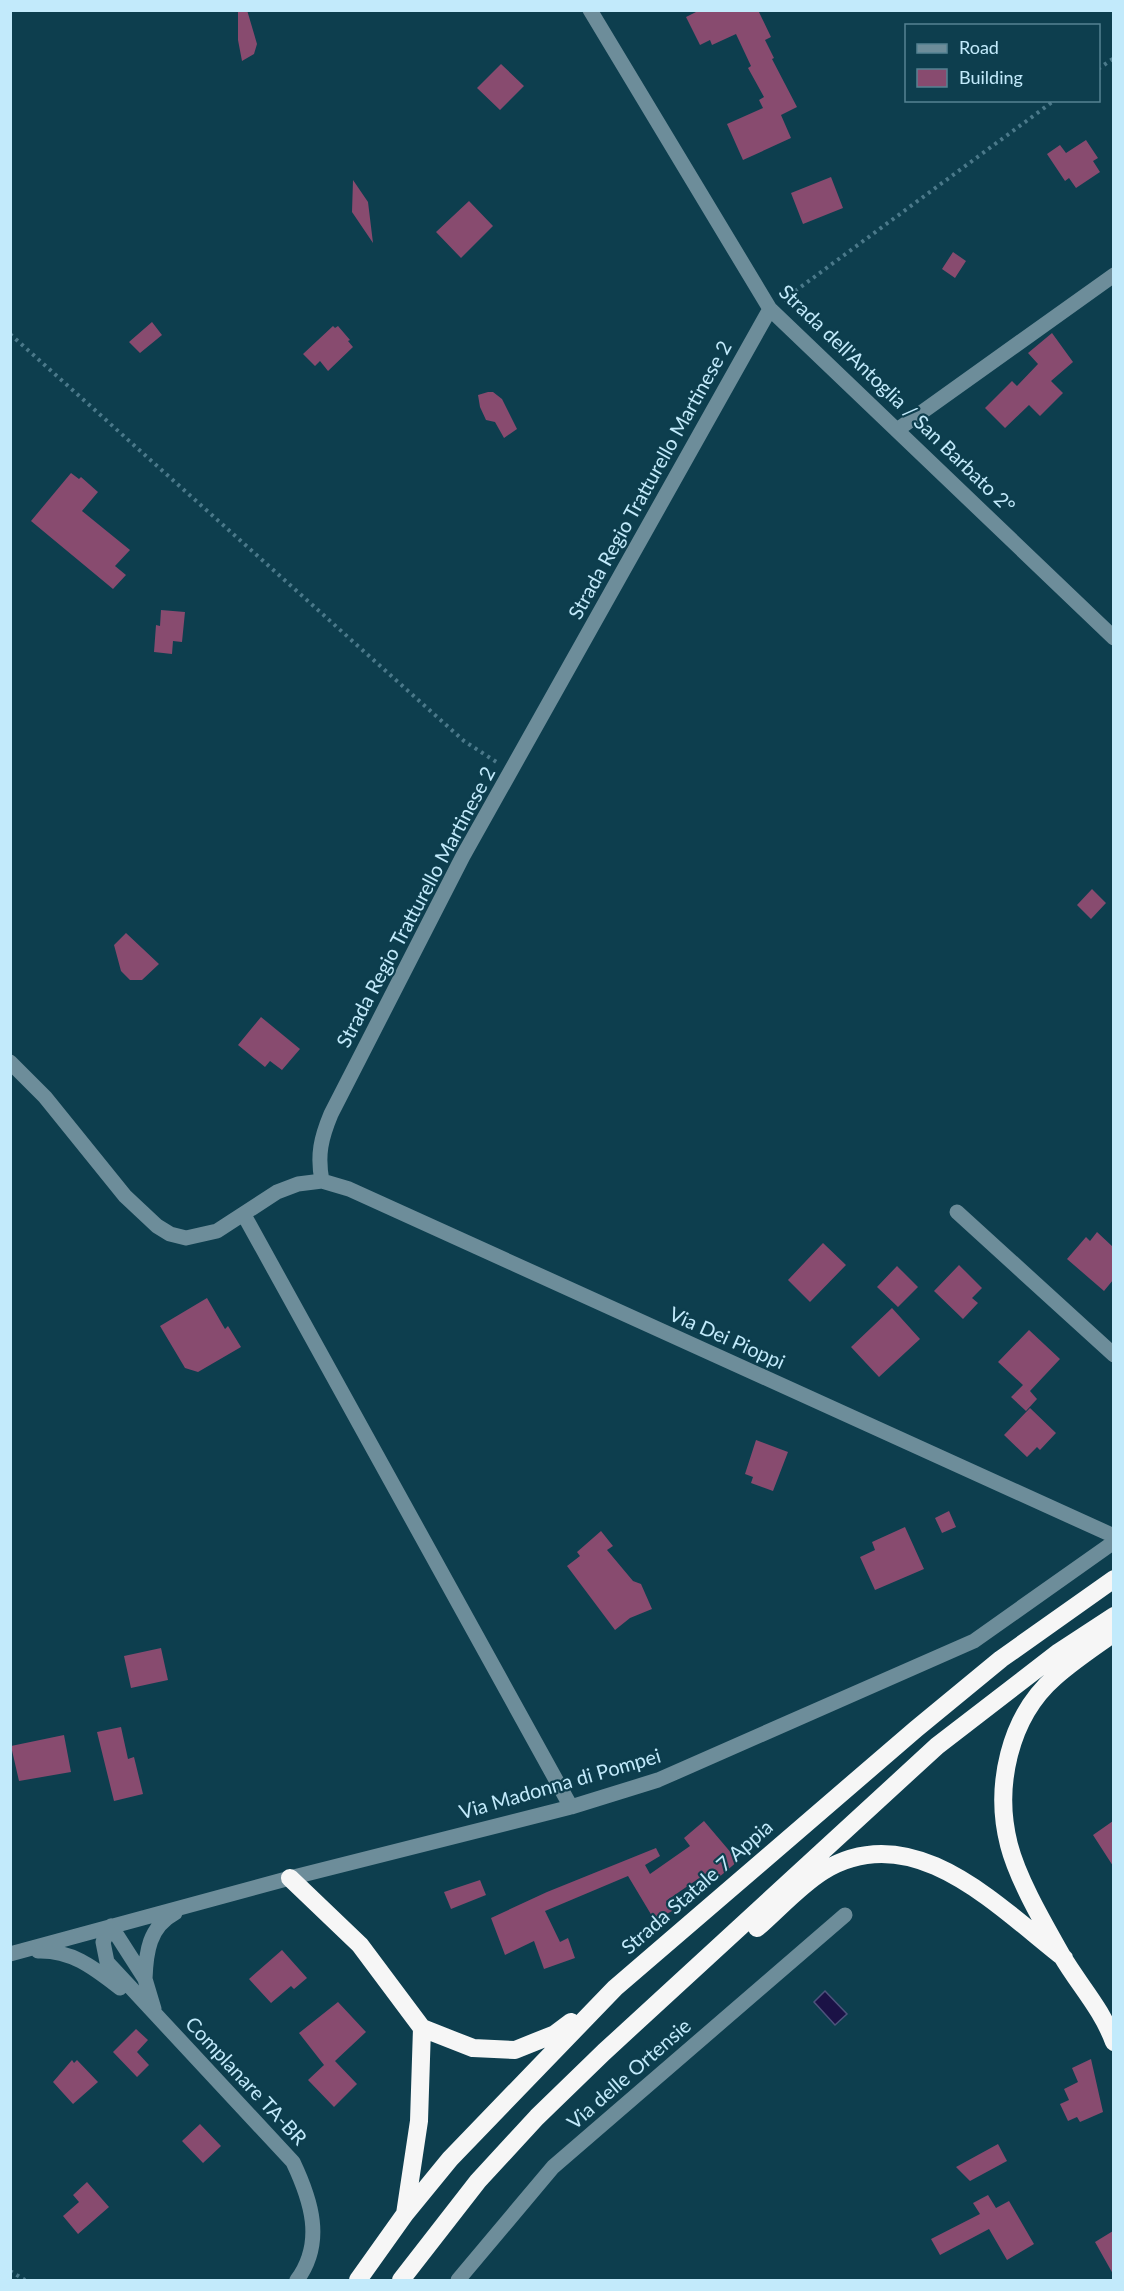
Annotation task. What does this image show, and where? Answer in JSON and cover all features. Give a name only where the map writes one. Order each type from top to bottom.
[{"type":"highway","name":"Strada Statale 7 Appia","points":[[358,2280],[405,2214],[450,2159],[615,1988],[1001,1659],[1113,1579]]},
{"type":"highway","points":[[401,2280],[478,2181],[537,2117],[604,2052],[937,1746],[1059,1652],[1113,1616]]},
{"type":"highway","points":[[1113,1633],[1054,1677],[1035,1699],[1020,1723],[1004,1780],[1004,1814],[1009,1845],[1021,1876],[1064,1958],[1088,1991],[1113,2042]]},
{"type":"highway","points":[[604,2052],[680,1994],[822,1872],[853,1857],[887,1853],[926,1860],[960,1878],[1064,1958]]},
{"type":"highway","points":[[290,1878],[360,1945],[422,2028],[473,2048],[515,2050],[555,2034],[615,1988]]},
{"type":"highway","points":[[405,2214],[418,2121],[422,2028]]},
{"type":"street","name":"Strada dell'Antoglia / San Barbato 2°","points":[[590,10],[770,309],[1111,630]]},
{"type":"street","points":[[897,430],[1113,275]]},
{"type":"street","name":"Strada Regio Tratturello Martinese 2","points":[[322,1181],[317,1158],[321,1137],[463,856],[770,309]]},
{"type":"street","points":[[10,1062],[45,1097],[125,1196],[157,1226],[186,1238],[217,1231],[277,1192],[298,1184],[322,1181]]},
{"type":"street","name":"Via Dei Pioppi","points":[[322,1181],[349,1190],[1113,1536]]},
{"type":"street","points":[[957,1212],[1113,1354]]},
{"type":"street","points":[[244,1215],[571,1807]]},
{"type":"street","name":"Via Madonna di Pompei","points":[[12,1953],[290,1878],[571,1807],[658,1780],[974,1641],[1113,1542]]},
{"type":"street","points":[[145,1979],[146,1955],[154,1932],[163,1919],[189,1905]]},
{"type":"street","name":"Via delle Ortensie","points":[[458,2280],[553,2167],[845,1916]]},
{"type":"street","points":[[111,1926],[145,1979],[156,2014]]},
{"type":"street","points":[[111,1926],[103,1942],[107,1962],[156,2014]]},
{"type":"street","points":[[12,1953],[54,1951],[75,1956],[156,2014]]},
{"type":"street","name":"Complanare TA-BR","points":[[156,2014],[293,2162],[307,2191],[313,2218],[313,2245],[304,2271],[297,2280]]},
{"type":"path","points":[[1100,68],[1113,58]]},
{"type":"path","points":[[770,309],[1052,102]]},
{"type":"path","points":[[10,334],[464,741],[511,772]]},
{"type":"path","points":[[10,2271],[25,2280]]},
{"type":"shaded area","points":[[825,1991],[847,2014],[835,2025],[814,2002]]},
{"type":"building","points":[[238,10],[247,10],[257,44],[254,54],[242,61],[238,40]]},
{"type":"building","points":[[700,10],[758,10],[771,37],[765,40],[774,58],[772,59],[797,107],[781,115],[791,138],[743,160],[727,124],[763,108],[759,100],[764,97],[748,68],[751,66],[736,34],[712,45],[710,40],[700,45],[686,17]]},
{"type":"building","points":[[501,64],[524,86],[500,110],[477,88]]},
{"type":"building","points":[[1086,140],[1098,158],[1093,161],[1100,172],[1076,188],[1069,178],[1065,181],[1047,154],[1060,145],[1066,153]]},
{"type":"building","points":[[831,177],[843,208],[803,224],[791,193]]},
{"type":"building","points":[[353,180],[368,202],[373,243],[352,212]]},
{"type":"building","points":[[469,201],[493,226],[461,258],[436,232]]},
{"type":"building","points":[[953,252],[966,261],[955,278],[942,269]]},
{"type":"building","points":[[152,322],[162,335],[140,353],[129,342]]},
{"type":"building","points":[[333,326],[335,328],[338,326],[353,347],[328,371],[320,361],[315,366],[303,354]]},
{"type":"building","points":[[1052,333],[1073,362],[1051,381],[1063,393],[1040,416],[1029,405],[1005,428],[985,408],[1012,381],[1017,386],[1038,364],[1028,353]]},
{"type":"building","points":[[493,392],[502,399],[517,429],[504,438],[495,422],[486,420],[480,407],[478,395]]},
{"type":"building","points":[[71,473],[79,479],[81,477],[98,492],[82,511],[130,550],[115,566],[126,575],[113,589],[31,521]]},
{"type":"building","points":[[161,610],[185,612],[182,642],[173,641],[172,654],[154,652],[156,625],[160,626]]},
{"type":"building","points":[[1092,889],[1106,903],[1091,919],[1077,905]]},
{"type":"building","points":[[126,933],[159,964],[142,980],[130,980],[121,971],[114,945]]},
{"type":"building","points":[[261,1017],[300,1049],[282,1070],[270,1061],[265,1067],[238,1045]]},
{"type":"building","points":[[1097,1232],[1113,1247],[1113,1280],[1104,1291],[1067,1259],[1086,1237],[1090,1241]]},
{"type":"building","points":[[823,1243],[846,1265],[810,1302],[788,1280]]},
{"type":"building","points":[[959,1265],[982,1288],[972,1298],[978,1303],[963,1319],[934,1291]]},
{"type":"building","points":[[897,1266],[918,1287],[898,1307],[877,1287]]},
{"type":"building","points":[[207,1298],[225,1329],[228,1326],[241,1347],[198,1372],[185,1368],[160,1326]]},
{"type":"building","points":[[892,1308],[920,1339],[879,1377],[851,1347]]},
{"type":"building","points":[[1029,1330],[1060,1359],[1030,1391],[1037,1399],[1026,1411],[1011,1397],[1023,1385],[998,1362]]},
{"type":"building","points":[[1030,1408],[1056,1433],[1040,1450],[1037,1447],[1027,1457],[1004,1435]]},
{"type":"building","points":[[756,1440],[788,1452],[773,1491],[751,1483],[753,1477],[745,1474]]},
{"type":"building","points":[[949,1511],[956,1527],[942,1533],[935,1518]]},
{"type":"building","points":[[905,1527],[924,1569],[875,1590],[860,1557],[875,1550],[872,1542]]},
{"type":"building","points":[[601,1531],[613,1546],[607,1550],[633,1581],[641,1584],[652,1609],[630,1618],[615,1630],[567,1566],[580,1556],[577,1552]]},
{"type":"building","points":[[161,1648],[168,1680],[131,1688],[124,1656]]},
{"type":"building","points":[[121,1727],[128,1759],[134,1757],[143,1794],[114,1801],[97,1732]]},
{"type":"building","points":[[64,1735],[71,1772],[19,1781],[11,1746]]},
{"type":"building","points":[[704,1821],[738,1861],[718,1878],[711,1870],[666,1901],[672,1911],[655,1921],[628,1876],[545,1911],[560,1942],[568,1938],[575,1958],[544,1969],[534,1941],[505,1955],[491,1918],[547,1892],[656,1848],[660,1856],[645,1865],[650,1874],[690,1846],[684,1838]]},
{"type":"building","points":[[1113,1821],[1113,1866],[1093,1835]]},
{"type":"building","points":[[480,1880],[486,1895],[451,1909],[444,1892]]},
{"type":"building","points":[[282,1950],[307,1978],[294,1989],[291,1986],[271,2003],[249,1979]]},
{"type":"building","points":[[338,2002],[366,2032],[335,2061],[357,2084],[334,2107],[308,2080],[324,2065],[299,2033]]},
{"type":"building","points":[[136,2029],[148,2040],[137,2052],[149,2065],[137,2077],[113,2052]]},
{"type":"building","points":[[1091,2059],[1103,2112],[1080,2122],[1077,2117],[1068,2121],[1060,2104],[1069,2100],[1064,2089],[1078,2082],[1072,2068]]},
{"type":"building","points":[[72,2060],[74,2063],[77,2060],[98,2082],[73,2104],[53,2082]]},
{"type":"building","points":[[200,2124],[221,2146],[203,2163],[182,2141]]},
{"type":"building","points":[[998,2144],[1007,2161],[970,2181],[956,2167]]},
{"type":"building","points":[[87,2182],[109,2207],[78,2234],[63,2216],[79,2202],[73,2195]]},
{"type":"building","points":[[988,2195],[996,2208],[1009,2201],[1034,2244],[1007,2260],[989,2229],[940,2255],[931,2239],[980,2214],[973,2203]]},
{"type":"building","points":[[1113,2231],[1113,2274],[1095,2242]]}]
